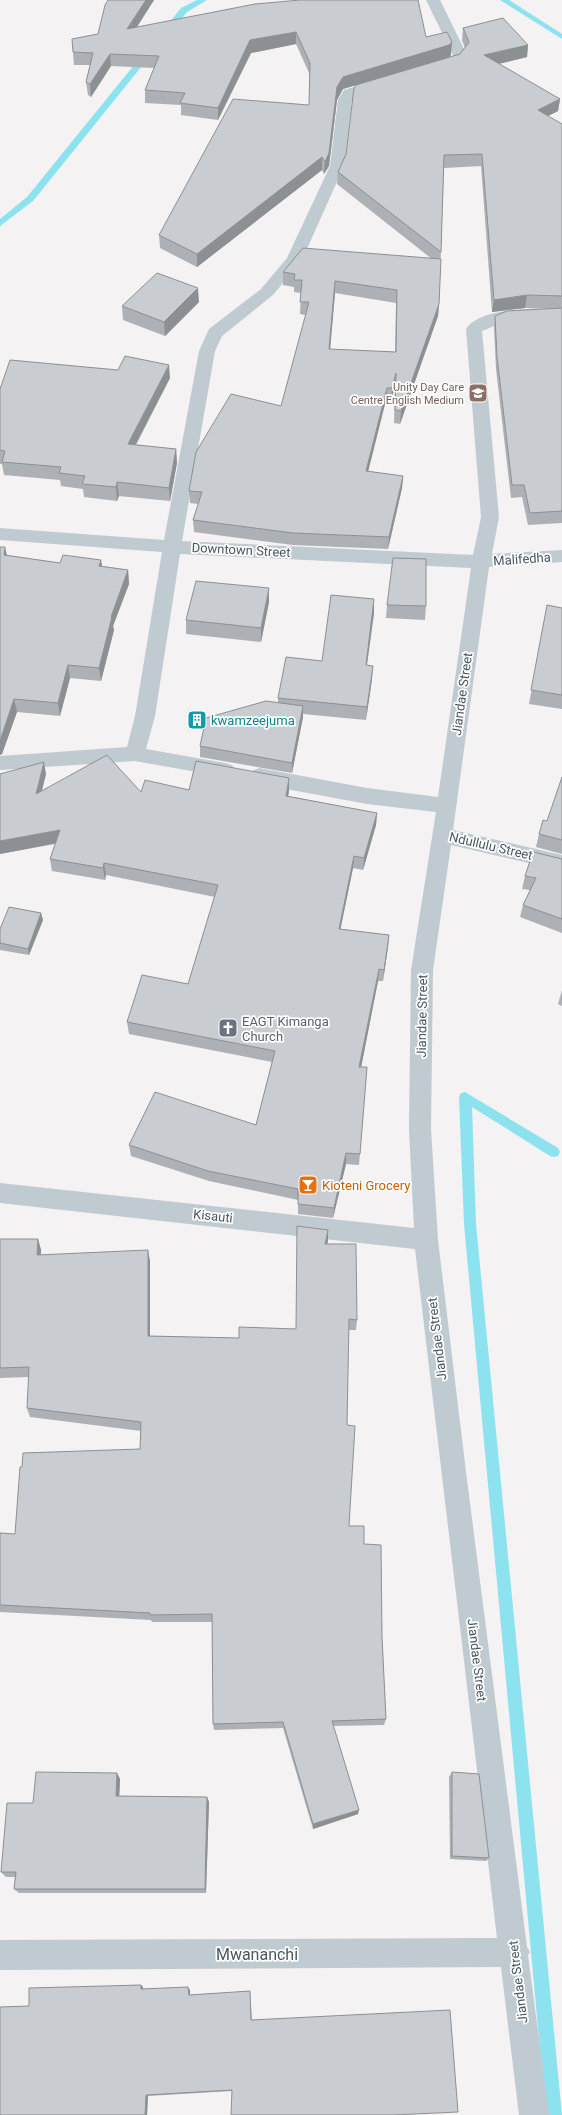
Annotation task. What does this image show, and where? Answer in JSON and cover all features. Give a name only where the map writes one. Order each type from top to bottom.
[{"type":"street","points":[[423,71],[454,62],[460,55],[433,0]]},
{"type":"street","points":[[135,754],[145,716],[161,605],[207,351],[215,333],[267,292],[294,260],[313,222],[337,166],[345,100],[349,92],[400,77]]},
{"type":"street","name":"Jiandae Street","points":[[534,2115],[515,1952],[453,1472],[426,1240],[420,1129],[422,970],[443,835],[476,587],[490,517],[474,329],[485,321],[506,316],[562,314]]},
{"type":"street","name":"Downtown Street","points":[[0,534],[172,547],[482,562]]},
{"type":"street","name":"Malifedha","points":[[482,562],[562,556]]},
{"type":"street","points":[[0,763],[135,754],[368,796],[447,806]]},
{"type":"street","name":"Ndullulu Street","points":[[443,835],[562,863]]},
{"type":"street","name":"Kisauti","points":[[0,1193],[426,1240]]},
{"type":"street","name":"Mwananchi","points":[[0,1955],[515,1952]]},
{"type":"building","points":[[108,0],[146,0],[127,29],[255,4],[300,0],[418,0],[426,37],[447,32],[452,42],[449,45],[343,77],[337,87],[329,153],[325,162],[322,157],[197,254],[159,235],[233,99],[309,105],[310,63],[296,32],[250,40],[218,108],[180,103],[185,93],[145,90],[159,56],[110,54],[90,84],[86,82],[93,53],[73,52],[72,39],[98,34],[105,5]]},
{"type":"building","points":[[503,18],[528,45],[484,55],[560,99],[538,110],[562,124],[562,296],[527,295],[494,300],[482,154],[444,155],[441,252],[338,172],[346,154],[354,88],[356,85],[460,54],[469,42],[463,28]]},
{"type":"building","points":[[303,248],[441,259],[439,304],[401,411],[395,410],[396,373],[392,388],[387,388],[366,471],[403,476],[389,537],[293,533],[193,520],[202,492],[189,491],[196,452],[231,394],[281,406],[309,302],[300,302],[302,280],[294,280],[295,274],[283,272]],"holes":[[[335,281],[397,290],[396,352],[329,349]]]},
{"type":"building","points":[[157,273],[198,288],[164,322],[122,306]]},
{"type":"building","points":[[562,308],[562,511],[530,513],[524,485],[512,485],[497,357],[495,316],[507,311]]},
{"type":"building","points":[[125,356],[169,365],[128,444],[176,449],[169,488],[117,482],[116,487],[82,484],[85,476],[59,473],[61,467],[2,462],[5,451],[0,450],[0,389],[10,360],[118,370]]},
{"type":"building","points":[[0,547],[5,547],[4,555],[60,563],[63,555],[101,560],[99,566],[128,570],[111,617],[99,668],[68,665],[58,703],[14,699],[0,741]]},
{"type":"building","points":[[393,558],[426,559],[426,606],[387,605]]},
{"type":"building","points":[[196,581],[269,588],[261,628],[186,620]]},
{"type":"building","points":[[331,595],[374,599],[366,665],[373,666],[367,707],[278,698],[286,657],[322,661]]},
{"type":"building","points":[[547,605],[562,608],[562,695],[531,690]]},
{"type":"building","points":[[266,701],[303,706],[292,763],[200,746],[206,718]]},
{"type":"building","points":[[107,755],[141,792],[145,780],[189,790],[196,761],[289,778],[286,796],[377,813],[364,858],[354,856],[339,929],[389,935],[384,970],[379,969],[359,1067],[367,1067],[360,1154],[346,1153],[334,1208],[298,1204],[298,1189],[208,1171],[129,1145],[155,1092],[256,1125],[275,1051],[127,1022],[142,975],[188,984],[218,885],[104,863],[103,868],[50,859],[60,830],[0,841],[0,774],[44,762],[36,794]]},
{"type":"building","points":[[562,777],[562,840],[539,834],[543,820],[547,821]]},
{"type":"building","points":[[533,852],[562,859],[562,919],[523,905],[536,878],[525,876]]},
{"type":"building","points":[[9,907],[41,913],[28,949],[0,943],[0,929]]},
{"type":"building","points":[[297,1226],[328,1230],[325,1244],[356,1244],[357,1320],[349,1319],[347,1425],[355,1426],[349,1526],[364,1526],[364,1544],[381,1545],[382,1637],[386,1719],[332,1721],[359,1810],[313,1824],[283,1722],[213,1724],[212,1614],[150,1615],[150,1613],[0,1605],[0,1533],[15,1534],[20,1467],[22,1467],[23,1453],[140,1449],[141,1422],[27,1408],[29,1367],[0,1368],[0,1239],[38,1239],[37,1255],[148,1250],[148,1336],[239,1338],[239,1327],[296,1329]]},
{"type":"building","points":[[36,1772],[117,1773],[116,1796],[207,1797],[205,1889],[14,1889],[16,1872],[1,1872],[7,1803],[33,1803]]},
{"type":"building","points":[[452,1772],[479,1774],[489,1858],[452,1856]]},
{"type":"building","points":[[141,1985],[141,1989],[188,1987],[189,1995],[250,1991],[251,2020],[450,2010],[458,2112],[393,2115],[231,2115],[232,2090],[146,2095],[145,2115],[0,2115],[0,2007],[29,2006],[29,1988]]},
{"type":"waterway","points":[[167,31],[184,10],[203,0]]},
{"type":"waterway","points":[[504,0],[562,37]]},
{"type":"waterway","points":[[0,223],[30,199],[146,56]]},
{"type":"waterway","points":[[554,1152],[465,1097],[470,1224],[554,2115]]},
{"type":"place","name":"Unity Day Care Centre English Medium","points":[[478,393]]},
{"type":"place","name":"kwamzeejuma","points":[[197,720]]},
{"type":"place","name":"EAGT Kimanga Church","points":[[228,1028]]},
{"type":"place","name":"Kioteni Grocery","points":[[308,1185]]}]
